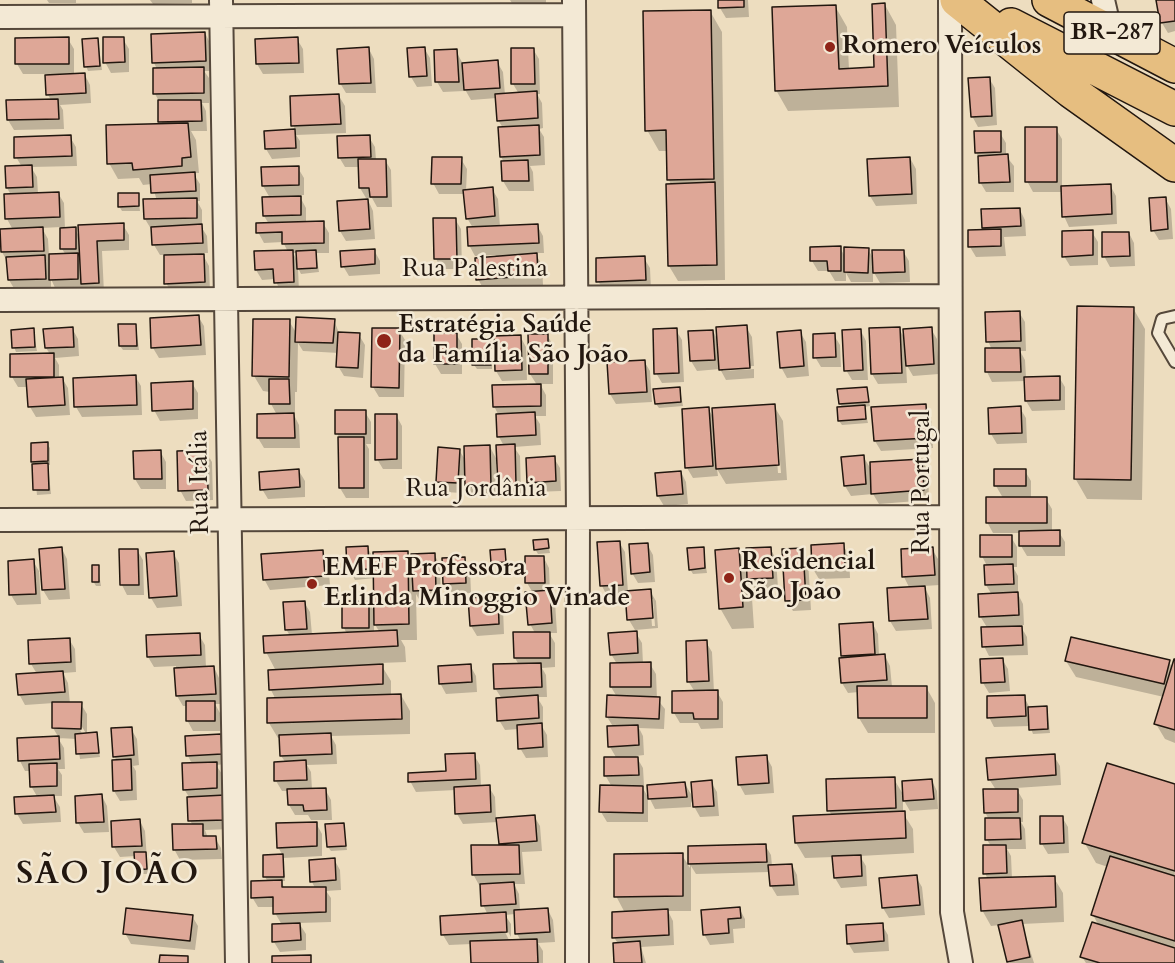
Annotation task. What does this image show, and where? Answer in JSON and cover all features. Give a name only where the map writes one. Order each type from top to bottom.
[{"type":"highway","name":"BR-287","points":[[959,0],[1175,109]]},
{"type":"highway","name":"BR-287","points":[[959,0],[1071,91],[1175,165]]},
{"type":"highway","name":"BR-287","points":[[1049,0],[1175,66]]},
{"type":"highway","name":"BR-287","points":[[1097,4],[1175,45]]},
{"type":"street","name":"Rua Portugal","points":[[950,0],[952,912],[961,963]]},
{"type":"street","points":[[0,17],[221,8],[574,8],[578,519],[577,963]]},
{"type":"street","name":"Rua Itália","points":[[221,8],[237,963]]},
{"type":"street","name":"Rua Palestina","points":[[0,300],[950,296]]},
{"type":"street","name":"Rua Jordânia","points":[[0,520],[951,517]]},
{"type":"lane","points":[[1175,316],[1162,319],[1158,333],[1175,362]]},
{"type":"building","points":[[718,0],[744,0],[744,7],[718,8]]},
{"type":"building","points":[[1156,0],[1175,0],[1175,21],[1160,23]]},
{"type":"building","points":[[885,3],[888,86],[775,91],[772,7],[836,5],[839,69],[874,67],[872,4]]},
{"type":"building","points":[[711,10],[714,179],[667,180],[666,130],[645,131],[643,11]]},
{"type":"building","points":[[205,32],[206,61],[152,63],[151,34]]},
{"type":"building","points":[[69,37],[69,64],[15,64],[15,38]]},
{"type":"building","points":[[103,37],[124,37],[125,62],[103,63]]},
{"type":"building","points":[[298,37],[299,63],[256,64],[255,39]]},
{"type":"building","points":[[98,38],[100,66],[84,67],[82,39]]},
{"type":"building","points":[[369,47],[371,83],[339,84],[337,49]]},
{"type":"building","points":[[425,47],[427,76],[409,77],[407,48]]},
{"type":"building","points":[[511,48],[534,48],[535,84],[511,84]]},
{"type":"building","points":[[457,49],[459,82],[435,82],[434,50]]},
{"type":"building","points":[[498,60],[500,88],[464,90],[462,63]]},
{"type":"building","points":[[204,67],[204,93],[153,94],[153,68]]},
{"type":"building","points":[[85,73],[86,93],[46,95],[45,75]]},
{"type":"building","points":[[990,77],[992,116],[971,117],[968,78]]},
{"type":"building","points":[[537,91],[538,118],[497,121],[495,94]]},
{"type":"building","points":[[339,94],[341,124],[291,126],[290,96]]},
{"type":"building","points":[[58,99],[59,119],[7,120],[6,100]]},
{"type":"building","points":[[158,100],[201,100],[202,121],[158,122]]},
{"type":"building","points":[[188,123],[191,157],[182,158],[182,166],[133,170],[132,163],[107,164],[106,125]]},
{"type":"building","points":[[539,125],[540,155],[500,157],[498,127]]},
{"type":"building","points":[[1025,127],[1057,127],[1057,182],[1025,182]]},
{"type":"building","points":[[295,129],[296,148],[265,149],[264,131]]},
{"type":"building","points":[[974,131],[1001,131],[1001,152],[975,153]]},
{"type":"building","points":[[71,135],[72,156],[14,158],[14,137]]},
{"type":"building","points":[[370,135],[371,157],[338,158],[337,136]]},
{"type":"building","points":[[1008,154],[1010,182],[979,183],[978,156]]},
{"type":"building","points":[[432,157],[462,157],[461,184],[431,184]]},
{"type":"building","points":[[910,157],[912,194],[869,196],[867,159]]},
{"type":"building","points":[[358,159],[386,159],[387,197],[370,197],[369,188],[359,188]]},
{"type":"building","points":[[528,160],[529,181],[502,181],[501,161]]},
{"type":"building","points":[[32,165],[33,187],[6,188],[5,166]]},
{"type":"building","points":[[299,166],[299,185],[262,186],[261,167]]},
{"type":"building","points":[[195,172],[196,191],[151,193],[150,175]]},
{"type":"building","points":[[715,182],[717,265],[668,266],[666,184]]},
{"type":"building","points":[[1111,184],[1112,214],[1062,217],[1061,186]]},
{"type":"building","points":[[493,187],[495,216],[466,219],[463,190]]},
{"type":"building","points":[[59,192],[60,217],[5,219],[4,194]]},
{"type":"building","points":[[118,193],[139,193],[139,206],[118,207]]},
{"type":"building","points":[[301,196],[301,215],[263,216],[262,197]]},
{"type":"building","points":[[1166,197],[1168,229],[1151,231],[1149,198]]},
{"type":"building","points":[[197,198],[197,218],[144,219],[143,199]]},
{"type":"building","points":[[368,199],[370,229],[339,231],[337,201]]},
{"type":"building","points":[[1020,208],[1021,226],[982,228],[981,209]]},
{"type":"building","points":[[433,218],[456,218],[457,259],[434,259]]},
{"type":"building","points":[[324,221],[324,243],[282,244],[282,232],[256,233],[256,223]]},
{"type":"building","points":[[124,223],[124,240],[97,241],[99,283],[81,284],[78,225]]},
{"type":"building","points":[[202,224],[203,243],[152,245],[151,227]]},
{"type":"building","points":[[538,224],[539,243],[468,246],[467,227]]},
{"type":"building","points":[[43,227],[44,251],[1,252],[0,229]]},
{"type":"building","points":[[76,227],[76,249],[60,249],[60,228]]},
{"type":"building","points":[[1001,229],[1001,246],[968,247],[968,230]]},
{"type":"building","points":[[1093,230],[1093,255],[1062,257],[1062,231]]},
{"type":"building","points":[[1102,232],[1129,232],[1130,256],[1102,257]]},
{"type":"building","points":[[841,246],[841,271],[828,271],[827,261],[810,261],[810,247]]},
{"type":"building","points":[[844,247],[869,248],[868,273],[844,272]]},
{"type":"building","points":[[375,249],[375,264],[341,267],[340,251]]},
{"type":"building","points":[[293,250],[294,282],[274,283],[273,269],[255,270],[254,251]]},
{"type":"building","points":[[316,250],[317,268],[297,269],[296,251]]},
{"type":"building","points":[[872,250],[904,250],[905,272],[873,273]]},
{"type":"building","points":[[78,253],[78,279],[49,280],[49,254]]},
{"type":"building","points":[[537,253],[538,275],[476,280],[475,258]]},
{"type":"building","points":[[204,254],[205,282],[164,284],[164,255]]},
{"type":"building","points":[[45,255],[46,279],[8,280],[6,257]]},
{"type":"building","points":[[645,256],[646,280],[596,282],[596,258]]},
{"type":"building","points":[[1077,306],[1134,307],[1131,480],[1074,479]]},
{"type":"building","points":[[1020,311],[1021,341],[986,342],[985,312]]},
{"type":"building","points":[[199,315],[201,345],[151,348],[150,318]]},
{"type":"building","points":[[296,317],[335,319],[333,343],[295,342]]},
{"type":"building","points":[[253,319],[290,319],[289,377],[252,376]]},
{"type":"building","points":[[118,324],[136,324],[137,346],[119,346]]},
{"type":"building","points":[[747,325],[750,368],[719,370],[716,327]]},
{"type":"building","points":[[73,327],[74,347],[45,348],[43,329]]},
{"type":"building","points":[[900,327],[902,373],[871,374],[869,328]]},
{"type":"building","points":[[932,327],[934,364],[906,366],[903,329]]},
{"type":"building","points":[[34,328],[35,347],[12,348],[11,330]]},
{"type":"building","points":[[372,328],[400,328],[399,388],[371,387]]},
{"type":"building","points":[[677,328],[679,373],[654,374],[653,329]]},
{"type":"building","points":[[861,329],[863,370],[844,371],[842,330]]},
{"type":"building","points":[[713,330],[715,360],[690,361],[688,331]]},
{"type":"building","points":[[801,330],[804,366],[780,368],[777,332]]},
{"type":"building","points":[[338,332],[360,333],[358,368],[336,367]]},
{"type":"building","points":[[434,333],[457,333],[457,364],[434,364]]},
{"type":"building","points":[[835,333],[836,357],[813,358],[813,334]]},
{"type":"building","points":[[528,334],[548,334],[548,374],[529,374]]},
{"type":"building","points":[[521,335],[522,370],[495,371],[494,336]]},
{"type":"building","points":[[472,339],[490,339],[491,365],[472,365]]},
{"type":"building","points":[[985,348],[1020,348],[1021,372],[985,372]]},
{"type":"building","points":[[54,353],[54,377],[10,377],[10,354]]},
{"type":"building","points":[[645,360],[647,392],[609,394],[607,362]]},
{"type":"building","points":[[136,375],[137,405],[74,407],[73,378]]},
{"type":"building","points":[[1060,376],[1060,400],[1025,401],[1024,377]]},
{"type":"building","points":[[63,377],[65,405],[28,407],[26,379]]},
{"type":"building","points":[[269,379],[289,379],[290,404],[269,404]]},
{"type":"building","points":[[193,381],[193,409],[152,411],[151,383]]},
{"type":"building","points":[[541,384],[541,406],[493,407],[492,385]]},
{"type":"building","points":[[680,387],[681,402],[655,404],[653,389]]},
{"type":"building","points":[[867,387],[869,402],[839,404],[837,389]]},
{"type":"building","points":[[775,404],[779,465],[716,469],[712,408]]},
{"type":"building","points":[[926,404],[928,438],[874,441],[871,407]]},
{"type":"building","points":[[865,405],[866,419],[838,421],[837,407]]},
{"type":"building","points":[[1021,406],[1022,433],[989,434],[988,408]]},
{"type":"building","points":[[709,407],[713,466],[685,468],[682,409]]},
{"type":"building","points":[[335,410],[366,410],[366,434],[335,434]]},
{"type":"building","points":[[535,412],[536,435],[497,437],[496,414]]},
{"type":"building","points":[[294,413],[295,438],[257,438],[257,414]]},
{"type":"building","points":[[375,414],[397,414],[397,459],[375,460]]},
{"type":"building","points":[[338,437],[364,437],[364,488],[339,488]]},
{"type":"building","points":[[48,442],[48,461],[31,462],[31,443]]},
{"type":"building","points":[[515,444],[516,484],[498,485],[496,445]]},
{"type":"building","points":[[490,445],[491,486],[465,487],[464,446]]},
{"type":"building","points":[[438,447],[460,449],[458,483],[436,482]]},
{"type":"building","points":[[161,450],[162,479],[134,479],[133,451]]},
{"type":"building","points":[[207,450],[208,490],[178,491],[177,451]]},
{"type":"building","points":[[864,455],[866,484],[844,486],[841,457]]},
{"type":"building","points":[[555,456],[556,481],[527,483],[526,458]]},
{"type":"building","points":[[922,459],[924,490],[871,494],[870,462]]},
{"type":"building","points":[[48,463],[49,490],[33,490],[32,464]]},
{"type":"building","points":[[299,469],[300,487],[260,490],[259,472]]},
{"type":"building","points":[[994,469],[1026,469],[1026,486],[994,486]]},
{"type":"building","points":[[681,471],[683,494],[657,496],[655,473]]},
{"type":"building","points":[[986,497],[1047,497],[1047,523],[986,523]]},
{"type":"building","points":[[1060,530],[1060,546],[1019,546],[1019,531]]},
{"type":"building","points":[[980,535],[1012,535],[1012,557],[980,557]]},
{"type":"building","points":[[548,539],[549,548],[534,550],[533,540]]},
{"type":"building","points":[[620,541],[623,585],[600,586],[597,542]]},
{"type":"building","points":[[648,543],[650,572],[631,574],[629,544]]},
{"type":"building","points":[[844,543],[845,568],[812,569],[811,545]]},
{"type":"building","points":[[368,546],[369,569],[347,570],[346,547]]},
{"type":"building","points":[[62,547],[65,589],[42,590],[39,549]]},
{"type":"building","points":[[704,547],[705,568],[689,570],[687,548]]},
{"type":"building","points":[[771,547],[773,578],[747,579],[746,548]]},
{"type":"building","points":[[933,547],[935,575],[902,577],[901,549]]},
{"type":"building","name":"Residencial São João","points":[[739,548],[743,607],[719,609],[715,550]]},
{"type":"building","points":[[803,548],[806,600],[785,601],[782,549]]},
{"type":"building","points":[[119,549],[138,549],[139,585],[120,585]]},
{"type":"building","points":[[505,549],[506,562],[491,563],[490,550]]},
{"type":"building","points":[[323,550],[325,576],[263,580],[261,554]]},
{"type":"building","points":[[174,551],[177,596],[149,598],[146,553]]},
{"type":"building","points":[[408,551],[409,624],[374,625],[373,552]]},
{"type":"building","points":[[435,553],[436,590],[413,591],[411,554]]},
{"type":"building","points":[[525,556],[544,556],[545,583],[525,583]]},
{"type":"building","points":[[465,557],[466,583],[443,584],[442,558]]},
{"type":"building","points":[[34,559],[36,594],[9,595],[8,561]]},
{"type":"building","points":[[1013,564],[1014,584],[985,585],[984,565]]},
{"type":"building","points":[[92,565],[99,565],[99,582],[92,582]]},
{"type":"building","points":[[925,586],[928,619],[889,621],[887,588]]},
{"type":"building","points":[[651,589],[653,618],[627,620],[625,591]]},
{"type":"building","points":[[550,590],[552,623],[528,625],[525,592]]},
{"type":"building","points":[[1018,592],[1019,615],[979,617],[978,594]]},
{"type":"building","points":[[498,596],[499,624],[470,626],[468,598]]},
{"type":"building","points":[[305,601],[307,629],[285,630],[283,602]]},
{"type":"building","points":[[342,601],[369,601],[369,628],[342,628]]},
{"type":"building","points":[[873,622],[875,654],[841,656],[839,624]]},
{"type":"building","points":[[1022,626],[1023,645],[982,647],[981,627]]},
{"type":"building","points":[[397,630],[398,646],[264,653],[263,636]]},
{"type":"building","points":[[637,631],[638,653],[610,655],[608,633]]},
{"type":"building","points":[[513,632],[550,632],[550,658],[514,658]]},
{"type":"building","points":[[200,633],[201,655],[147,657],[146,635]]},
{"type":"building","points":[[1071,637],[1170,660],[1164,684],[1065,661]]},
{"type":"building","points":[[70,638],[71,662],[29,664],[28,640]]},
{"type":"building","points":[[707,640],[709,681],[687,682],[686,641]]},
{"type":"building","points":[[885,654],[887,680],[841,683],[839,658]]},
{"type":"building","points":[[1003,658],[1005,682],[981,683],[980,659]]},
{"type":"building","points":[[1175,659],[1175,730],[1154,724]]},
{"type":"building","points":[[651,662],[651,687],[610,687],[610,663]]},
{"type":"building","points":[[541,663],[542,687],[494,689],[493,664]]},
{"type":"building","points":[[383,664],[383,684],[269,690],[268,670]]},
{"type":"building","points":[[471,664],[472,682],[439,684],[438,666]]},
{"type":"building","points":[[214,666],[216,694],[176,696],[174,668]]},
{"type":"building","points":[[63,671],[65,692],[18,695],[16,674]]},
{"type":"building","points":[[857,686],[927,686],[927,718],[858,718]]},
{"type":"building","points":[[718,690],[718,719],[694,719],[693,713],[672,713],[672,691]]},
{"type":"building","points":[[401,694],[402,719],[267,723],[267,698]]},
{"type":"building","points":[[538,695],[539,718],[497,721],[496,698]]},
{"type":"building","points":[[607,695],[660,697],[659,719],[606,717]]},
{"type":"building","points":[[1025,695],[1026,716],[987,718],[987,696]]},
{"type":"building","points":[[186,701],[215,701],[215,721],[186,721]]},
{"type":"building","points":[[52,702],[82,702],[81,729],[52,728]]},
{"type":"building","points":[[1047,706],[1048,729],[1029,730],[1028,707]]},
{"type":"building","points":[[542,723],[543,747],[518,749],[517,725]]},
{"type":"building","points":[[638,725],[639,745],[608,747],[607,726]]},
{"type":"building","points":[[132,727],[134,755],[113,757],[111,728]]},
{"type":"building","points":[[97,732],[99,753],[76,754],[75,734]]},
{"type":"building","points":[[331,733],[332,754],[280,756],[279,735]]},
{"type":"building","points":[[221,734],[222,754],[186,756],[185,736]]},
{"type":"building","points":[[59,736],[60,759],[18,761],[17,738]]},
{"type":"building","points":[[475,753],[476,779],[408,782],[408,773],[446,771],[445,754]]},
{"type":"building","points":[[1055,754],[1056,775],[988,780],[986,758]]},
{"type":"building","points":[[767,755],[769,783],[738,785],[736,757]]},
{"type":"building","points":[[604,757],[638,757],[639,775],[604,776]]},
{"type":"building","points":[[131,759],[132,790],[113,791],[112,760]]},
{"type":"building","points":[[306,760],[307,780],[274,781],[274,762]]},
{"type":"building","points":[[217,762],[217,788],[183,790],[182,763]]},
{"type":"building","points":[[57,763],[57,786],[30,787],[29,764]]},
{"type":"building","points":[[1107,763],[1175,784],[1175,871],[1082,843]]},
{"type":"building","points":[[895,777],[896,808],[827,811],[826,779]]},
{"type":"building","points":[[932,779],[934,799],[903,801],[902,781]]},
{"type":"building","points":[[712,780],[714,806],[693,807],[691,782]]},
{"type":"building","points":[[685,782],[687,797],[648,799],[647,785]]},
{"type":"building","points":[[490,785],[491,812],[455,814],[454,787]]},
{"type":"building","points":[[600,785],[643,786],[643,813],[599,812]]},
{"type":"building","points":[[326,788],[327,810],[304,811],[303,805],[288,805],[287,789]]},
{"type":"building","points":[[983,789],[1018,789],[1018,812],[984,813]]},
{"type":"building","points":[[102,794],[104,822],[76,823],[75,796]]},
{"type":"building","points":[[54,795],[56,812],[15,814],[14,797]]},
{"type":"building","points":[[225,795],[226,820],[188,821],[187,797]]},
{"type":"building","points":[[905,811],[906,838],[795,843],[793,816]]},
{"type":"building","points":[[535,815],[537,841],[499,844],[496,818]]},
{"type":"building","points":[[1040,816],[1063,816],[1064,843],[1040,844]]},
{"type":"building","points":[[985,818],[1020,818],[1021,839],[985,840]]},
{"type":"building","points":[[140,819],[142,846],[112,847],[111,821]]},
{"type":"building","points":[[317,822],[317,846],[277,848],[276,823]]},
{"type":"building","points":[[344,823],[346,846],[327,847],[325,824]]},
{"type":"building","points":[[172,824],[203,824],[203,836],[216,836],[217,849],[173,850]]},
{"type":"building","points":[[766,844],[767,862],[688,864],[688,846]]},
{"type":"building","points":[[471,845],[519,845],[520,874],[472,875]]},
{"type":"building","points":[[983,845],[1006,845],[1007,873],[983,874]]},
{"type":"building","points":[[134,852],[146,852],[147,869],[135,870]]},
{"type":"building","points":[[683,853],[683,896],[614,897],[614,854]]},
{"type":"building","points":[[283,854],[284,877],[263,877],[263,855]]},
{"type":"building","points":[[861,855],[862,876],[834,878],[832,856]]},
{"type":"building","points":[[1110,856],[1175,876],[1175,941],[1091,915]]},
{"type":"building","points":[[335,858],[336,880],[310,882],[309,860]]},
{"type":"building","points":[[792,864],[794,885],[770,886],[768,865]]},
{"type":"building","points":[[917,875],[920,905],[882,908],[879,878]]},
{"type":"building","points":[[1055,876],[1056,907],[981,911],[979,878]]},
{"type":"building","points":[[282,880],[282,887],[326,887],[326,912],[273,914],[273,897],[251,898],[251,881]]},
{"type":"building","points":[[514,882],[516,904],[481,906],[480,884]]},
{"type":"building","points":[[740,907],[741,918],[728,919],[729,933],[703,935],[701,910]]},
{"type":"building","points":[[126,908],[193,915],[190,941],[123,934]]},
{"type":"building","points":[[548,908],[550,932],[515,934],[514,910]]},
{"type":"building","points":[[668,909],[669,935],[612,938],[612,912]]},
{"type":"building","points":[[506,912],[507,932],[441,935],[440,916]]},
{"type":"building","points":[[1022,920],[1030,957],[1007,962],[998,925]]},
{"type":"building","points":[[1092,922],[1175,948],[1175,963],[1100,963],[1080,957]]},
{"type":"building","points":[[300,923],[301,940],[272,942],[272,924]]},
{"type":"building","points":[[883,923],[884,941],[847,944],[846,925]]},
{"type":"building","points":[[537,939],[538,963],[471,963],[470,941]]},
{"type":"building","points":[[640,941],[642,963],[614,963],[613,943]]},
{"type":"building","points":[[160,955],[188,956],[188,963],[159,963]]},
{"type":"building","points":[[311,955],[311,963],[272,963],[272,956]]},
{"type":"place","name":"Romero Veículos","points":[[830,47]]},
{"type":"place","name":"Estratégia Saúde da Família São João","points":[[384,341]]},
{"type":"place","name":"Residencial São João","points":[[729,578]]},
{"type":"place","name":"EMEF Professora Erlinda Minoggio Vinade","points":[[312,584]]},
{"type":"district","name":"SÃO JOÃO","points":[[108,876]]}]
